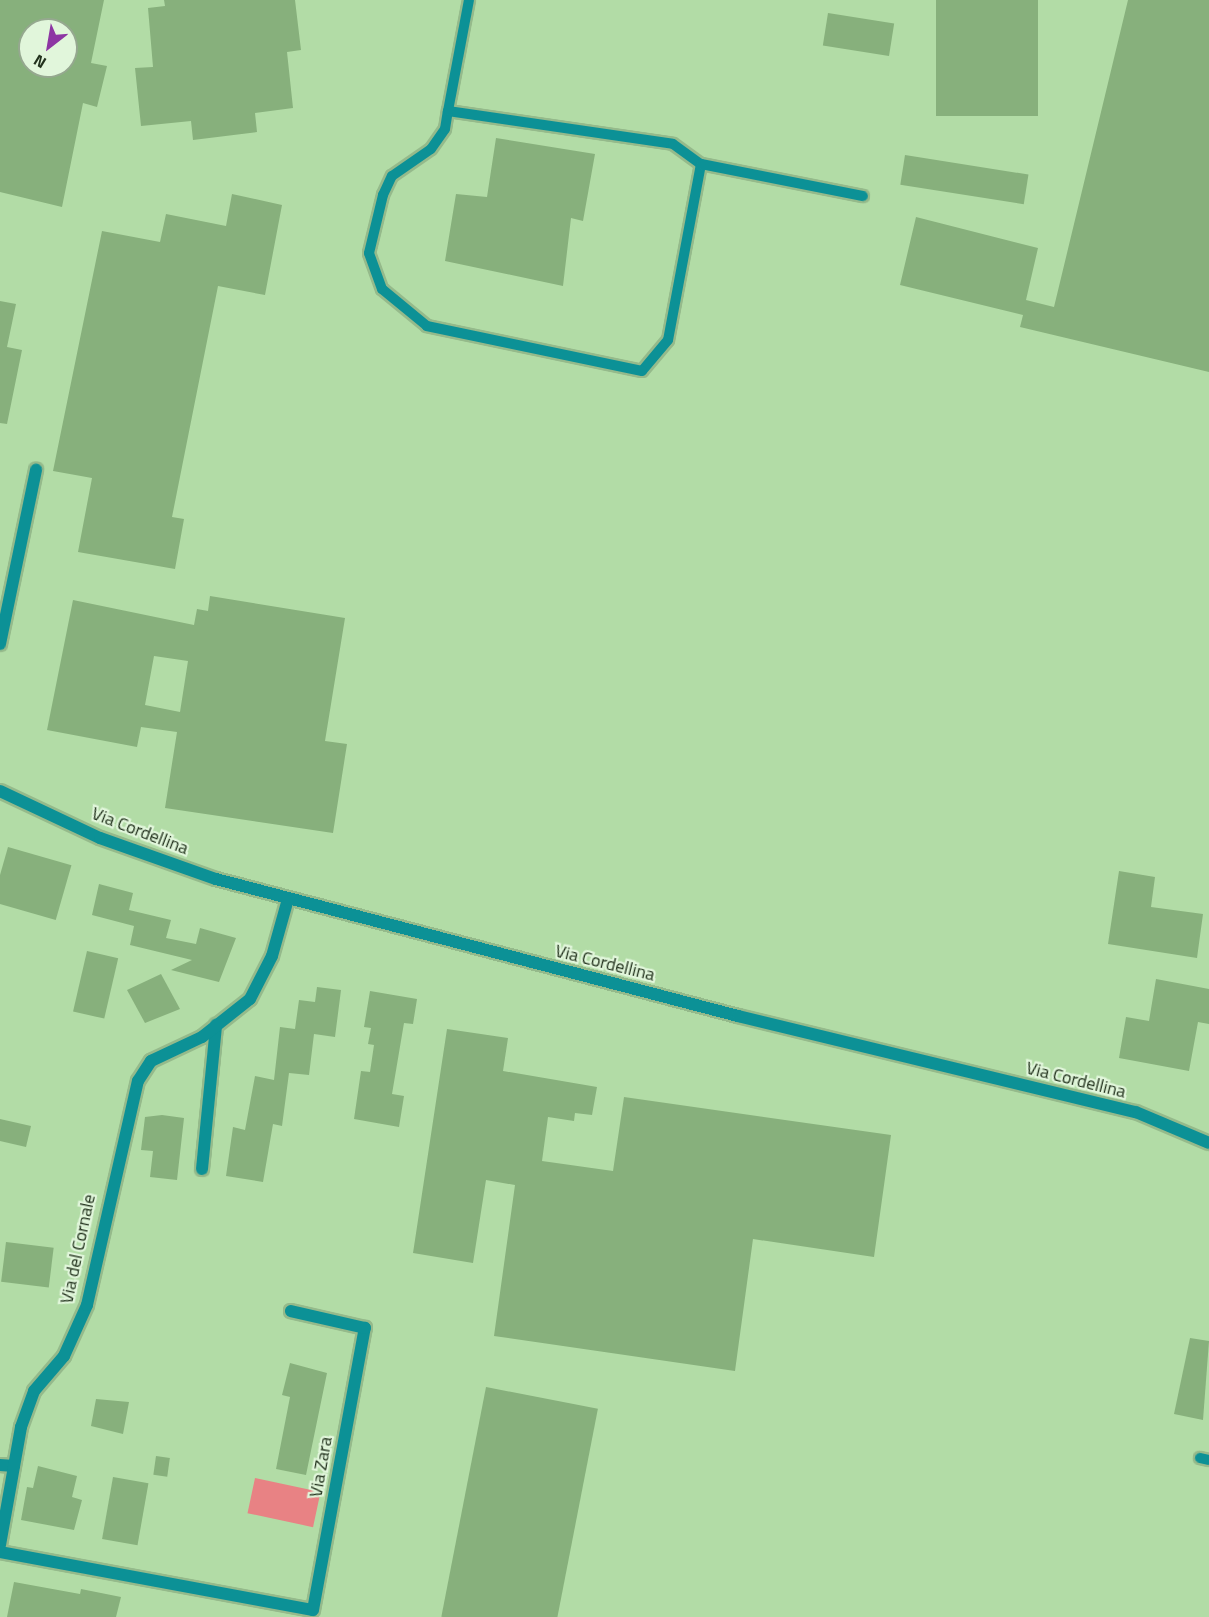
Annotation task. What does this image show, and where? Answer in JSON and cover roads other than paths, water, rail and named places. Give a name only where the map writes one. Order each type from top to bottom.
[{"type":"street","points":[[0,644],[36,470]]},
{"type":"street","name":"Via Cordellina","points":[[0,791],[100,838],[288,899],[1136,1113],[1209,1143]]},
{"type":"street","name":"Via del Cornale","points":[[0,1545],[14,1466],[34,1391],[64,1356],[87,1305],[138,1081],[151,1061],[216,1025],[250,999],[262,979],[288,899]]},
{"type":"street","points":[[202,1169],[216,1025]]},
{"type":"street","name":"Via Zara","points":[[0,1552],[313,1610],[365,1328],[291,1311]]},
{"type":"street","points":[[0,1465],[14,1466]]},
{"type":"lane","points":[[469,0],[446,129],[431,149],[392,177],[369,253],[382,289],[427,326],[642,371],[668,340],[701,164]]},
{"type":"lane","points":[[448,111],[673,144],[701,164],[863,196]]}]
